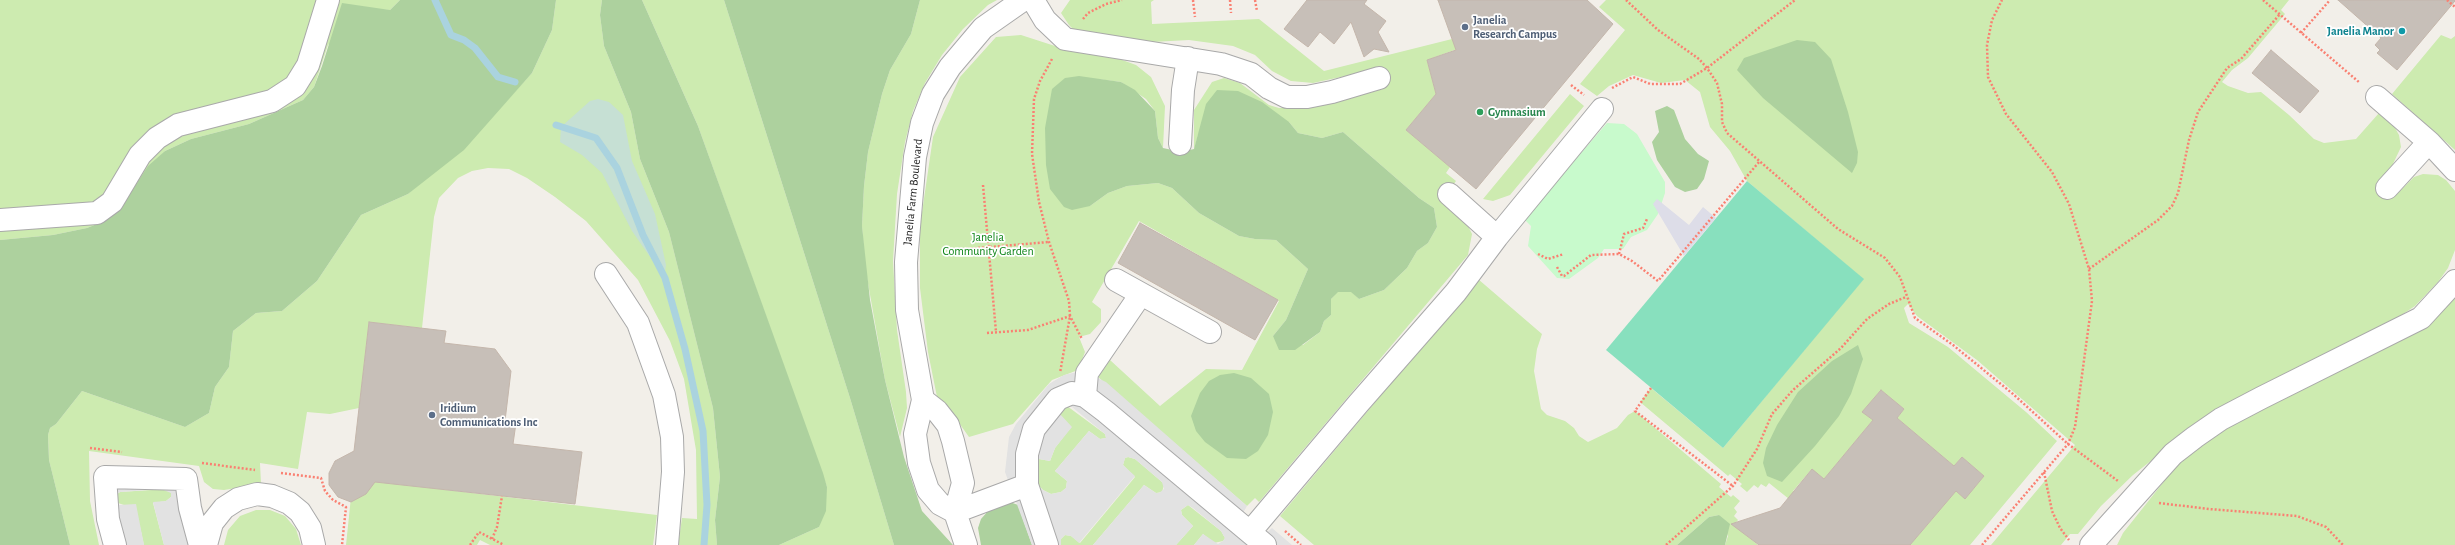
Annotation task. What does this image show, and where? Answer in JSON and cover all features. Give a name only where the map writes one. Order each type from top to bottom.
[{"type":"street","points":[[0,220],[97,212],[112,202],[140,155],[157,138],[178,125],[241,111],[272,102],[284,94],[295,86],[308,65],[328,0]]},
{"type":"street","name":"Janelia Farm Boulevard","points":[[955,512],[940,504],[928,490],[919,463],[915,434],[923,400],[908,310],[906,262],[909,206],[922,123],[933,94],[965,49],[983,28],[1023,0]]},
{"type":"street","points":[[1033,0],[1045,20],[1065,39],[1222,64],[1251,74],[1269,88],[1287,97],[1307,97],[1332,92],[1379,78]]},
{"type":"street","points":[[1180,144],[1183,90],[1188,58]]},
{"type":"street","points":[[2377,97],[2429,142],[2455,170]]},
{"type":"street","points":[[1079,394],[1257,539],[1358,404],[1456,292],[1594,103]]},
{"type":"street","points":[[2387,188],[2429,142]]},
{"type":"street","points":[[1449,194],[1497,237]]},
{"type":"street","points":[[606,274],[638,323],[664,395],[672,436],[673,472],[667,545]]},
{"type":"street","points":[[1116,280],[1210,332]]},
{"type":"street","points":[[2091,545],[2173,454],[2221,419],[2421,318],[2455,280]]},
{"type":"street","points":[[1079,394],[1087,373],[1141,294]]},
{"type":"street","points":[[1047,545],[1027,485],[1027,454],[1034,429],[1058,399],[1079,394]]},
{"type":"street","points":[[923,400],[937,411],[948,425],[963,483],[955,512],[966,545]]},
{"type":"street","points":[[115,545],[108,519],[105,477],[186,479],[190,508],[200,545]]},
{"type":"street","points":[[955,512],[1027,485]]},
{"type":"street","points":[[206,545],[212,523],[224,508],[238,499],[257,494],[272,496],[289,503],[300,512],[310,528],[314,545]]},
{"type":"path","points":[[1079,394],[1060,376],[1059,367],[1070,316],[1069,301],[1048,242],[1039,202],[1032,154],[1032,113],[1040,81],[1065,39],[1088,13],[1122,0]]},
{"type":"path","points":[[1193,0],[1195,17]]},
{"type":"path","points":[[1230,0],[1231,12]]},
{"type":"path","points":[[1255,0],[1257,11]]},
{"type":"path","points":[[1626,0],[1658,30],[1699,59],[1707,68],[1717,84],[1722,104],[1722,122],[1727,133],[1838,229],[1885,258],[1900,276],[1906,297],[1915,318],[1922,325],[1959,350],[2013,394],[2068,444],[2136,494],[2164,504],[2297,516],[2326,527],[2344,545]]},
{"type":"path","points":[[1696,76],[1795,0]]},
{"type":"path","points":[[1982,545],[2068,444],[2075,427],[2092,302],[2090,269],[2069,204],[2055,178],[2006,114],[1988,77],[1987,45],[1992,20],[2002,0]]},
{"type":"path","points":[[2263,0],[2377,97]]},
{"type":"path","points":[[2301,33],[2330,0]]},
{"type":"path","points":[[2447,0],[2455,7]]},
{"type":"path","points":[[2090,269],[2158,220],[2172,206],[2178,193],[2189,140],[2198,112],[2227,68],[2241,59],[2280,14]]},
{"type":"path","points":[[1571,85],[1594,103]]},
{"type":"path","points":[[1557,267],[1562,276],[1564,276],[1591,255],[1619,254],[1632,261],[1658,281],[1759,162]]},
{"type":"path","points":[[983,185],[996,332]]},
{"type":"path","points":[[1619,254],[1624,234],[1643,228],[1647,219]]},
{"type":"path","points":[[954,250],[1048,242]]},
{"type":"path","points":[[1538,254],[1548,259],[1564,254]]},
{"type":"path","points":[[1666,545],[1733,486],[1756,449],[1772,414],[1782,401],[1841,348],[1867,319],[1888,304],[1906,297]]},
{"type":"path","points":[[987,333],[1028,330],[1070,316]]},
{"type":"path","points":[[1651,388],[1635,411],[1733,486]]},
{"type":"path","points":[[90,448],[129,453]]},
{"type":"path","points":[[198,462],[260,470]]},
{"type":"path","points":[[275,472],[321,478],[325,491],[333,500],[346,507],[342,545]]},
{"type":"path","points":[[2044,472],[2052,511],[2060,528],[2070,541],[2066,545]]},
{"type":"path","points":[[492,539],[497,527],[502,496]]},
{"type":"path","points":[[470,545],[479,532],[504,545]]},
{"type":"green space","points":[[0,0],[400,0],[390,10],[369,9],[328,45],[314,87],[303,100],[249,124],[191,139],[165,151],[122,206],[107,220],[87,228],[53,235],[0,240]]},
{"type":"green space","points":[[400,0],[556,0],[552,30],[532,73],[464,150],[408,194],[361,215],[317,281],[282,311],[256,313],[233,331],[229,367],[215,387],[209,413],[185,427],[82,391],[56,424],[50,428],[48,435],[49,460],[70,545],[0,545],[0,240],[53,235],[87,228],[107,220],[122,206],[148,166],[165,151],[191,139],[249,124],[303,100],[314,87],[342,3],[390,10]]},
{"type":"green space","points":[[556,0],[602,0],[600,15],[604,46],[631,112],[640,159],[669,232],[713,408],[720,477],[715,520],[717,545],[678,545],[682,518],[697,519],[696,450],[684,379],[670,341],[638,280],[586,221],[555,197],[527,178],[509,169],[488,168],[472,171],[458,178],[439,198],[434,217],[422,328],[369,322],[359,408],[330,414],[307,412],[298,469],[260,463],[261,484],[224,490],[213,489],[204,482],[199,466],[89,451],[90,501],[99,545],[70,545],[49,460],[48,435],[50,428],[56,424],[82,391],[185,427],[209,413],[215,387],[229,367],[233,331],[256,313],[282,311],[317,281],[361,215],[408,194],[498,110],[532,73],[552,30]]},
{"type":"green space","points":[[602,0],[642,0],[698,126],[823,473],[827,487],[826,511],[819,527],[779,545],[717,545],[715,520],[720,477],[713,408],[669,232],[640,159],[631,112],[604,46],[600,15]]},
{"type":"green space","points":[[642,0],[724,0],[850,398],[894,545],[779,545],[819,527],[827,487],[698,126]]},
{"type":"green space","points":[[724,0],[920,0],[911,34],[890,70],[882,94],[868,152],[864,186],[862,226],[870,300],[885,380],[904,457],[922,511],[953,545],[894,545],[850,398]]},
{"type":"green space","points":[[920,0],[997,0],[988,5],[963,29],[942,55],[925,83],[913,111],[905,142],[897,194],[893,261],[897,330],[907,408],[900,437],[885,380],[865,266],[862,226],[864,186],[868,152],[882,94],[890,70],[911,34]]},
{"type":"green space","name":"Janelia Community Garden","points":[[1070,0],[1154,0],[1151,2],[1152,24],[1259,19],[1324,71],[1452,39],[1503,19],[1479,41],[1427,60],[1436,94],[1406,130],[1450,167],[1446,173],[1456,181],[1441,202],[1468,226],[1472,234],[1468,255],[1259,502],[1255,498],[1247,506],[1098,377],[1110,360],[1160,406],[1206,369],[1242,370],[1279,301],[1139,221],[1092,302],[1101,309],[1101,322],[1090,334],[1079,337],[1085,352],[1078,370],[1052,380],[1013,424],[969,437],[952,413],[937,397],[928,352],[920,288],[920,226],[933,137],[960,77],[996,37],[1021,35],[1055,46],[1114,57],[1136,65],[1151,77],[1165,106],[1163,148],[1158,138],[1155,111],[1146,99],[1121,82],[1097,79],[1090,206],[1108,193],[1127,186],[1158,183],[1172,188],[1199,213],[1239,236],[1255,239],[1276,240],[1308,269],[1286,320],[1273,336],[1303,345],[1320,332],[1324,321],[1331,315],[1331,299],[1338,291],[1352,292],[1359,299],[1384,290],[1407,268],[1417,251],[1428,243],[1437,227],[1434,208],[1419,198],[1343,132],[1322,138],[1298,133],[1289,122],[1198,135],[1194,150],[1194,110],[1212,82],[1224,78],[1240,83],[1269,105],[1279,108],[1300,108],[1320,106],[1383,89],[1378,69],[1313,83],[1291,81],[1272,71],[1255,55],[1233,46],[1189,40],[1152,42],[1076,32],[1061,13]]},
{"type":"green space","points":[[1606,0],[2289,0],[2281,10],[2285,14],[2248,58],[2232,70],[2222,82],[2228,86],[2248,93],[2261,92],[2289,115],[2314,139],[2324,143],[2356,139],[2379,113],[2394,126],[2399,135],[2401,147],[2392,166],[2378,182],[2395,196],[2414,177],[2423,174],[2438,175],[2446,180],[2455,191],[2455,250],[2448,268],[2438,282],[2415,306],[2400,316],[2218,408],[2133,475],[2101,506],[2078,534],[2070,534],[2061,545],[1991,545],[2075,445],[1977,360],[1917,316],[1908,304],[1904,308],[1909,323],[1948,347],[2026,412],[2057,441],[1970,545],[1910,545],[1956,491],[1965,498],[1984,476],[1962,457],[1954,466],[1897,418],[1904,409],[1881,390],[1863,412],[1873,420],[1824,479],[1811,470],[1793,491],[1799,496],[1794,503],[1769,483],[1766,487],[1761,484],[1758,488],[1754,485],[1747,492],[1740,486],[1742,484],[1730,474],[1728,476],[1640,402],[1651,388],[1723,448],[1863,279],[1747,181],[1730,151],[1710,127],[1700,92],[1685,80],[1661,83],[1633,75],[1609,86],[1597,96],[1580,84],[1625,30],[1599,7]]},
{"type":"green space","points":[[2441,35],[2451,39],[2455,36],[2455,150],[2392,94]]},
{"type":"green space","points":[[1797,40],[1815,42],[1831,59],[1848,112],[1858,152],[1857,163],[1852,173],[1763,98],[1737,70],[1744,58]]},
{"type":"green space","points":[[1079,76],[1121,82],[1135,90],[1155,111],[1158,138],[1163,148],[1181,152],[1194,149],[1206,104],[1217,90],[1238,91],[1262,102],[1289,122],[1298,133],[1322,138],[1343,132],[1419,198],[1434,208],[1437,227],[1428,243],[1417,251],[1407,268],[1384,290],[1359,299],[1351,292],[1338,292],[1331,299],[1331,315],[1324,321],[1320,332],[1295,350],[1279,350],[1273,336],[1286,320],[1308,269],[1276,240],[1255,239],[1239,236],[1199,213],[1172,188],[1158,183],[1127,186],[1108,193],[1090,206],[1072,210],[1064,207],[1050,189],[1046,165],[1045,128],[1052,89],[1065,78]]},
{"type":"green space","points":[[1570,94],[1584,106],[1510,195],[1493,201],[1483,199]]},
{"type":"green space","points":[[598,99],[609,102],[623,115],[632,161],[655,214],[666,265],[665,272],[655,264],[632,231],[602,173],[582,155],[560,142],[561,127],[590,101]]},
{"type":"green space","points":[[1667,106],[1674,110],[1685,139],[1698,154],[1709,161],[1704,179],[1697,189],[1685,192],[1675,187],[1657,160],[1652,142],[1659,132],[1655,111]]},
{"type":"green space","points":[[1607,123],[1624,124],[1637,134],[1665,182],[1665,193],[1658,214],[1647,230],[1631,237],[1623,249],[1604,249],[1598,258],[1569,279],[1557,278],[1528,246],[1531,226],[1524,219]]},
{"type":"green space","points":[[1747,181],[1864,279],[1723,448],[1606,350]]},
{"type":"green space","points":[[1478,279],[1542,334],[1537,349],[1534,371],[1541,409],[1547,415],[1565,421],[1574,428],[1579,436],[1588,442],[1617,428],[1628,415],[1635,411],[1721,484],[1719,487],[1731,497],[1733,495],[1740,501],[1734,508],[1737,512],[1734,516],[1738,520],[1734,525],[1758,545],[1725,545],[1728,536],[1719,515],[1709,517],[1677,545],[1314,545],[1280,516]]},
{"type":"green space","points":[[2455,296],[2455,545],[2117,545],[2123,533],[2181,460],[2235,423],[2426,326],[2438,316]]},
{"type":"green space","points":[[1858,345],[1863,359],[1851,394],[1839,416],[1815,446],[1782,482],[1767,476],[1763,463],[1766,448],[1777,425],[1798,392],[1832,361]]},
{"type":"green space","points":[[1234,373],[1251,378],[1269,394],[1273,412],[1268,435],[1258,451],[1246,459],[1227,458],[1205,442],[1196,431],[1191,416],[1200,393],[1209,381],[1220,375]]},
{"type":"green space","points":[[1067,406],[1105,434],[1106,438],[1100,439],[1089,431],[1055,471],[1067,481],[1066,488],[1061,492],[1051,494],[1043,490],[1038,485],[1033,465],[1039,459],[1050,461],[1055,448],[1071,427],[1059,414],[1061,410]]},
{"type":"green space","points":[[1128,457],[1135,459],[1162,482],[1164,485],[1162,492],[1156,493],[1144,485],[1093,545],[1061,545],[1061,539],[1065,535],[1071,536],[1080,543],[1135,477],[1123,465],[1125,458]]},
{"type":"green space","points":[[372,481],[657,515],[653,545],[490,545],[480,540],[477,545],[346,545],[351,497]]},
{"type":"green space","points":[[167,489],[171,493],[171,497],[166,501],[153,503],[164,545],[144,545],[140,527],[124,505],[115,502],[117,494],[120,492]]},
{"type":"green space","points":[[1010,502],[1018,505],[1032,545],[981,545],[978,528],[981,519],[989,510]]},
{"type":"green space","points":[[1188,505],[1221,531],[1225,538],[1223,541],[1214,543],[1203,534],[1194,545],[1176,545],[1193,526],[1182,515],[1181,510]]},
{"type":"green space","points":[[256,510],[270,510],[285,516],[296,529],[301,545],[224,545],[228,530],[240,516]]},
{"type":"green space","points":[[1719,515],[1730,524],[1725,545],[1677,545],[1709,517]]},
{"type":"shaded area","points":[[1657,199],[1689,225],[1703,207],[1716,218],[1684,256],[1653,204]]},
{"type":"shaded area","points":[[1077,372],[1089,374],[1106,382],[1247,506],[1243,513],[1266,533],[1272,528],[1292,545],[1194,545],[1203,534],[1218,544],[1225,538],[1221,531],[1188,505],[1181,510],[1182,515],[1193,526],[1176,545],[1093,545],[1144,485],[1156,493],[1159,493],[1164,489],[1162,482],[1135,459],[1128,457],[1125,458],[1123,465],[1135,476],[1079,543],[1071,536],[1065,535],[1061,539],[1061,545],[1032,545],[1005,472],[1009,437],[1016,424],[1049,384],[1064,375]],"holes":[[[1067,406],[1072,407],[1105,434],[1106,438],[1100,439],[1089,431],[1055,471],[1067,481],[1066,488],[1061,492],[1051,494],[1043,490],[1038,485],[1033,465],[1039,459],[1050,461],[1055,448],[1072,427],[1060,414],[1063,408]]]},
{"type":"shaded area","points":[[105,477],[186,479],[200,545],[164,545],[153,502],[166,501],[171,497],[171,493],[161,489],[120,492],[117,494],[115,502],[119,505],[136,504],[144,545],[115,545]]},
{"type":"building","points":[[1307,0],[1367,0],[1364,4],[1386,21],[1378,32],[1389,52],[1374,49],[1364,57],[1351,22],[1334,44],[1320,32],[1308,47],[1284,29]]},
{"type":"building","name":"Gymnasium","points":[[1438,0],[1587,0],[1613,24],[1476,189],[1406,130],[1436,94],[1427,60],[1456,50]]},
{"type":"building","name":"Janelia Manor","points":[[2338,0],[2455,1],[2397,70],[2377,53],[2380,50],[2375,45],[2381,38]]},
{"type":"building","points":[[2271,50],[2319,91],[2300,113],[2252,73]]},
{"type":"building","points":[[1140,223],[1278,300],[1255,340],[1118,263]]},
{"type":"building","name":"Iridium Communications Inc","points":[[369,322],[446,331],[444,343],[495,349],[511,371],[505,421],[516,423],[513,444],[582,452],[575,504],[375,482],[366,494],[351,502],[338,497],[329,485],[329,473],[335,461],[354,451]]},
{"type":"building","points":[[1881,390],[1904,409],[1897,418],[1954,466],[1962,457],[1984,476],[1965,499],[1956,491],[1910,545],[1759,545],[1731,524],[1780,508],[1812,469],[1824,479],[1873,420],[1862,412]]},
{"type":"waterway","points":[[435,0],[451,35],[464,40],[475,48],[498,77],[515,82]]},
{"type":"waterway","points":[[556,125],[596,138],[617,168],[643,235],[665,278],[685,349],[703,431],[707,505],[704,545]]},
{"type":"place","name":"Janelia Research Campus","points":[[1465,27]]},
{"type":"place","name":"Janelia Manor","points":[[2402,31]]},
{"type":"place","name":"Gymnasium","points":[[1480,112]]},
{"type":"place","name":"Iridium Communications Inc","points":[[432,415]]}]
